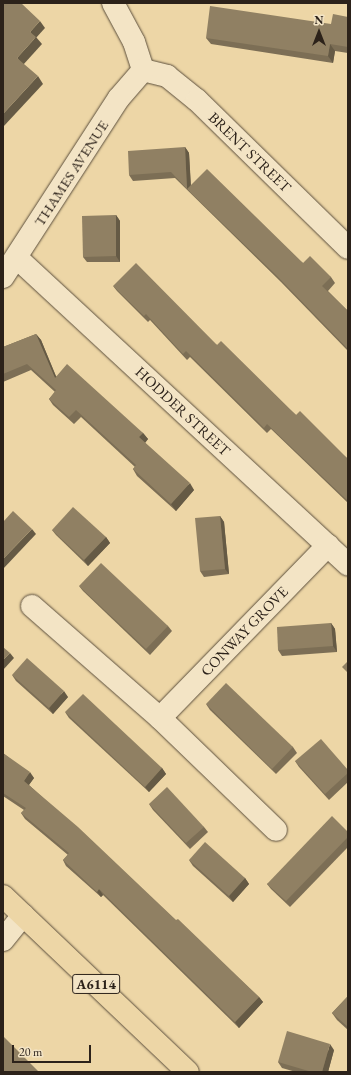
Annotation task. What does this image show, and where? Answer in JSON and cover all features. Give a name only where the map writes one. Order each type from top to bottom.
[{"type":"highway","name":"A6114","points":[[3,896],[188,1072]]},
{"type":"street","points":[[113,3],[132,36],[143,70]]},
{"type":"street","name":"BRENT STREET","points":[[143,70],[167,76],[197,100],[348,248]]},
{"type":"street","name":"THAMES AVENUE","points":[[3,277],[17,258],[119,98],[143,70]]},
{"type":"street","name":"HODDER STREET","points":[[17,258],[328,545],[348,566]]},
{"type":"street","name":"CONWAY GROVE","points":[[160,718],[328,545]]},
{"type":"street","points":[[32,606],[160,718],[276,830]]},
{"type":"street","points":[[3,940],[23,915]]},
{"type":"building","points":[[3,3],[21,3],[40,21],[30,32],[36,37],[17,58],[38,76],[3,114]]},
{"type":"building","points":[[210,6],[331,24],[333,14],[348,17],[348,47],[330,44],[328,56],[206,38]]},
{"type":"building","points":[[185,147],[187,189],[171,172],[129,175],[128,151]]},
{"type":"building","points":[[207,169],[303,263],[310,256],[331,277],[322,286],[348,311],[348,349],[277,276],[187,189]]},
{"type":"building","points":[[116,215],[116,256],[83,257],[82,216]]},
{"type":"building","points":[[136,263],[217,345],[221,341],[296,415],[300,411],[348,459],[348,501],[267,424],[264,428],[186,351],[183,354],[146,314],[144,316],[113,286]]},
{"type":"building","points":[[36,334],[55,378],[67,364],[143,433],[139,437],[190,483],[171,504],[133,469],[136,465],[76,410],[69,417],[49,399],[56,390],[27,364],[3,374],[3,347]]},
{"type":"building","points":[[73,507],[106,537],[84,560],[52,530]]},
{"type":"building","points":[[13,511],[32,529],[3,559],[3,522]]},
{"type":"building","points":[[220,516],[225,569],[200,571],[195,518]]},
{"type":"building","points":[[101,563],[168,626],[146,649],[79,586]]},
{"type":"building","points":[[331,623],[333,646],[278,650],[277,627]]},
{"type":"building","points":[[3,647],[10,653],[3,660]]},
{"type":"building","points":[[27,658],[64,691],[49,708],[12,675]]},
{"type":"building","points":[[348,661],[348,673],[342,667]]},
{"type":"building","points":[[226,683],[293,747],[272,769],[206,704]]},
{"type":"building","points":[[83,694],[162,768],[145,787],[65,712]]},
{"type":"building","points":[[321,739],[348,770],[348,773],[325,794],[295,761]]},
{"type":"building","points":[[3,753],[30,772],[24,781],[78,827],[176,920],[178,919],[259,997],[235,1022],[99,889],[97,892],[63,860],[69,853],[21,813],[26,808],[3,793]]},
{"type":"building","points":[[167,787],[204,827],[186,843],[149,804]]},
{"type":"building","points":[[332,816],[348,832],[348,837],[286,901],[267,884]]},
{"type":"building","points":[[205,842],[245,878],[229,896],[189,860]]},
{"type":"building","points":[[348,996],[348,1027],[332,1013]]},
{"type":"building","points":[[287,1031],[330,1044],[322,1072],[312,1072],[278,1062]]},
{"type":"building","points":[[3,1036],[39,1072],[3,1072]]}]
